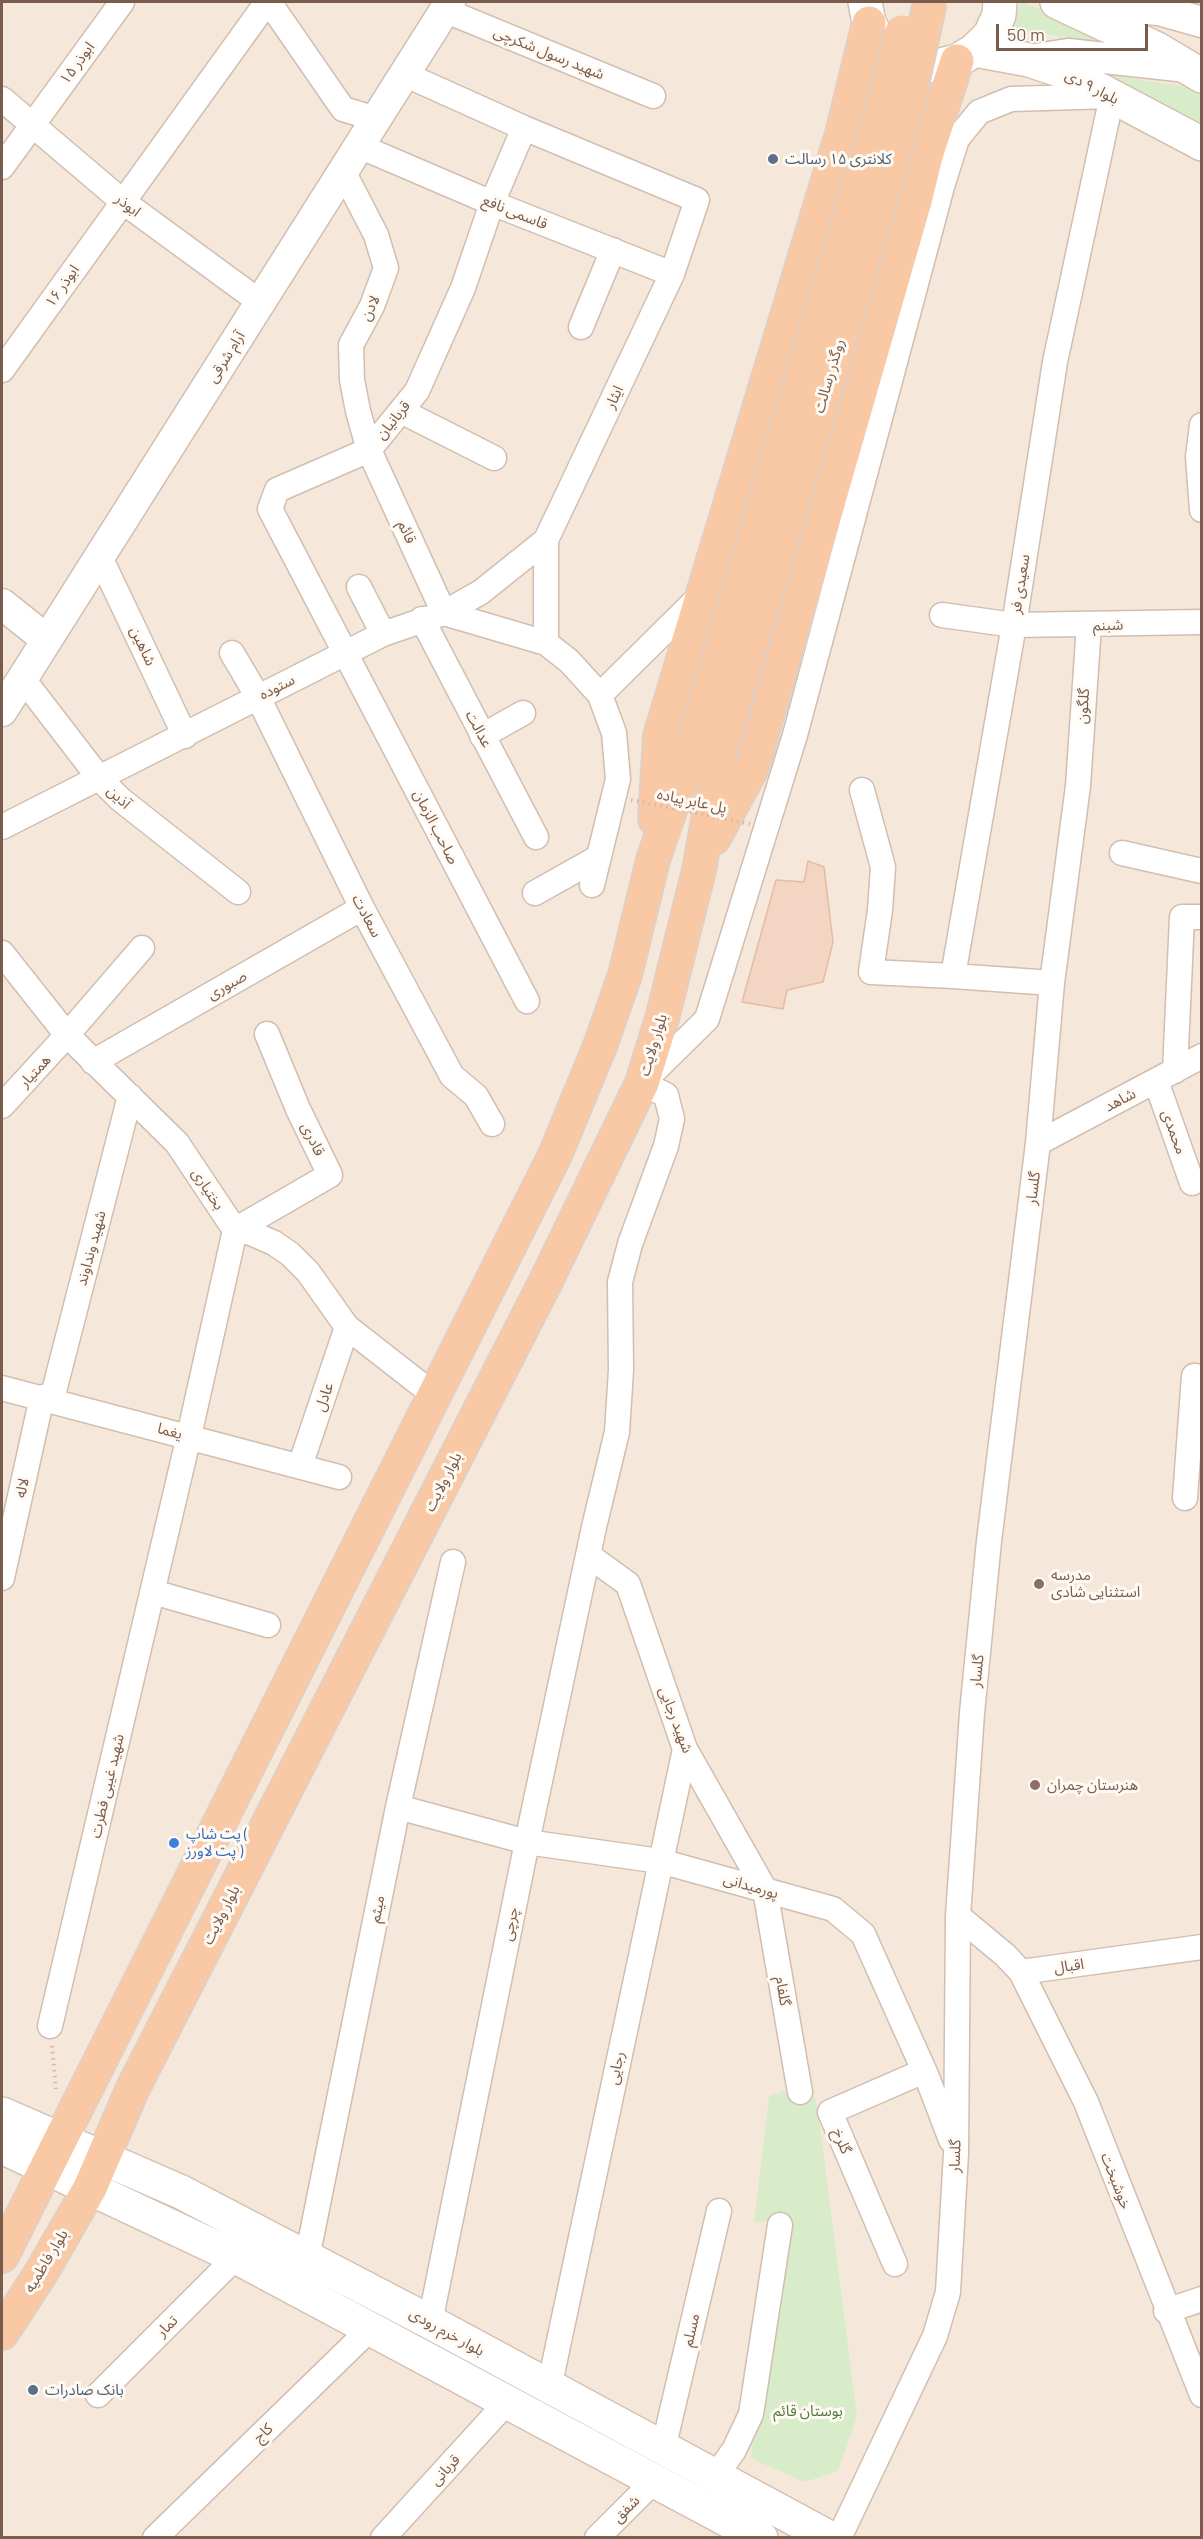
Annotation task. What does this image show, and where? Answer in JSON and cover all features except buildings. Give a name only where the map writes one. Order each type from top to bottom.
[{"type":"highway","name":"روگذر رسالت","points":[[707,745],[909,2]]},
{"type":"highway","name":"روگذر رسالت","points":[[707,745],[907,108],[930,2]]},
{"type":"highway","points":[[2,2256],[555,1155],[600,1046],[626,975],[652,860],[660,736],[842,134],[862,9]]},
{"type":"highway","points":[[699,870],[752,768],[926,156],[966,56]]},
{"type":"highway","points":[[842,134],[865,126],[892,127],[912,139],[921,147],[926,156]]},
{"type":"highway","points":[[652,860],[707,745]]},
{"type":"highway","name":"بلوار ولایت","points":[[90,2188],[133,2088],[545,1283],[642,1083],[663,1016],[699,870],[707,745]]},
{"type":"highway","name":"بلوار فاطمیه","points":[[2,2333],[90,2188]]},
{"type":"main road","points":[[966,56],[990,35],[999,15],[1000,2]]},
{"type":"main road","points":[[1060,3],[1129,34],[1197,70]]},
{"type":"main road","name":"بلوار ۹ دی","points":[[862,9],[879,41],[895,55],[915,63],[936,66],[966,56],[1029,60],[1068,73],[1202,144]]},
{"type":"main road","name":"بلوار خرم رودی","points":[[2,2114],[181,2192],[430,2322],[830,2538]]},
{"type":"main road","points":[[2,2147],[236,2257],[761,2538]]},
{"type":"street","name":"ابوذر ۱۵","points":[[2,167],[122,2]]},
{"type":"street","points":[[122,201],[268,2],[343,109],[376,119]]},
{"type":"street","points":[[1060,3],[1159,10],[1202,22]]},
{"type":"street","name":"آرام شرقی","points":[[2,711],[447,6]]},
{"type":"street","name":"شهید رسول شکرچی","points":[[447,6],[653,96]]},
{"type":"street","points":[[1029,60],[1068,54],[1197,70]]},
{"type":"street","points":[[642,1083],[707,1019],[795,735],[943,183],[957,139],[966,56]]},
{"type":"street","name":"ایثار","points":[[404,74],[524,128],[697,200],[672,274],[546,540],[546,643]]},
{"type":"street","points":[[957,139],[979,112],[1011,99],[1112,96]]},
{"type":"street","name":"سعیدی فر","points":[[953,976],[1014,625],[1055,362],[1112,96]]},
{"type":"street","name":"ابوذر","points":[[2,99],[122,201],[260,302]]},
{"type":"street","name":"قربانیان","points":[[346,652],[270,509],[277,490],[369,450],[417,391],[463,288],[492,203],[524,128]]},
{"type":"street","name":"قاسمی نافع","points":[[351,159],[492,203],[672,274]]},
{"type":"street","name":"لادن","points":[[351,159],[386,268],[372,306],[351,345],[354,391],[369,450]]},
{"type":"street","name":"ابوذر ۱۶","points":[[2,370],[122,201]]},
{"type":"street","points":[[581,327],[613,250]]},
{"type":"street","points":[[401,411],[494,458]]},
{"type":"street","points":[[1202,425],[1198,457],[1202,510]]},
{"type":"street","name":"قائم","points":[[369,450],[433,616]]},
{"type":"street","name":"ستوده","points":[[2,827],[185,736],[346,652],[383,634],[433,616],[481,592],[546,540]]},
{"type":"street","name":"شاهین","points":[[100,557],[185,736]]},
{"type":"street","points":[[359,587],[383,634]]},
{"type":"street","points":[[600,695],[703,593]]},
{"type":"street","points":[[2,604],[47,640]]},
{"type":"street","name":"شبنم","points":[[942,615],[1014,625],[1202,622]]},
{"type":"street","points":[[433,616],[546,643],[569,662],[600,695],[614,733],[618,778],[592,885]]},
{"type":"street","name":"عدالت","points":[[433,616],[482,736],[536,837]]},
{"type":"street","name":"گلگون","points":[[1078,786],[1089,625]]},
{"type":"street","name":"صاحب الزمان","points":[[346,652],[526,1001]]},
{"type":"street","name":"سعادت","points":[[232,653],[258,697],[362,908],[452,1076],[476,1096],[492,1124]]},
{"type":"street","name":"آذین","points":[[23,679],[100,778],[120,800],[238,892]]},
{"type":"street","points":[[482,736],[523,713]]},
{"type":"street","name":"گلسار","points":[[839,2538],[935,2336],[948,2292],[956,2153],[958,1916],[972,1713],[989,1541],[1038,1143],[1052,983],[1078,786]]},
{"type":"street","points":[[862,790],[883,867],[880,910],[871,972],[1052,983]]},
{"type":"street","points":[[1122,853],[1202,871]]},
{"type":"street","points":[[535,892],[599,857]]},
{"type":"street","name":"صبوری","points":[[93,1062],[362,908]]},
{"type":"street","points":[[1165,1076],[1182,917],[1202,917]]},
{"type":"street","points":[[67,1035],[142,948]]},
{"type":"street","name":"بختیاری","points":[[2,953],[67,1035],[177,1143],[234,1230]]},
{"type":"street","name":"قادری","points":[[234,1230],[330,1175],[298,1109],[267,1034]]},
{"type":"street","name":"همتیار","points":[[2,1106],[67,1035]]},
{"type":"street","name":"شاهد","points":[[1038,1143],[1202,1056]]},
{"type":"street","name":"محمدی","points":[[1165,1076],[1192,1183]]},
{"type":"street","name":"چرچی","points":[[430,2322],[527,1842],[594,1527],[617,1432],[621,1370],[620,1282],[630,1244],[666,1146],[672,1119],[666,1095],[642,1083]]},
{"type":"street","name":"شهید ونداوند","points":[[47,1398],[130,1096]]},
{"type":"street","points":[[234,1230],[251,1233],[290,1254],[308,1272],[347,1328],[434,1395]]},
{"type":"street","name":"شهید غیبی فطرت","points":[[50,2025],[153,1592],[234,1230]]},
{"type":"street","name":"عادل","points":[[300,1466],[347,1328]]},
{"type":"street","points":[[1185,1498],[1194,1376],[1202,1377]]},
{"type":"street","name":"یغما","points":[[2,1388],[47,1398],[339,1477]]},
{"type":"street","name":"لاله","points":[[2,1578],[47,1398]]},
{"type":"street","name":"شهید رجایی","points":[[588,1555],[628,1584],[685,1749],[765,1890]]},
{"type":"street","name":"میثم","points":[[307,2258],[398,1807],[453,1562]]},
{"type":"street","points":[[153,1592],[268,1625]]},
{"type":"street","name":"رجایی","points":[[549,2388],[685,1749]]},
{"type":"street","name":"پورمیدانی","points":[[398,1807],[527,1842],[660,1861],[832,1909],[863,1934],[924,2071],[956,2153]]},
{"type":"street","name":"گلفام","points":[[765,1890],[800,2092]]},
{"type":"street","points":[[958,1916],[1005,1955],[1021,1972]]},
{"type":"street","name":"اقبال","points":[[1021,1972],[1202,1947]]},
{"type":"street","name":"خوشبخت","points":[[1021,1972],[1086,2102],[1202,2396]]},
{"type":"street","name":"گلرخ","points":[[895,2264],[830,2112],[924,2071]]},
{"type":"street","name":"مسلم","points":[[663,2449],[719,2211]]},
{"type":"street","points":[[715,2476],[745,2430],[753,2407],[780,2225]]},
{"type":"street","name":"تمار","points":[[98,2395],[236,2257]]},
{"type":"street","points":[[1167,2311],[1202,2299]]},
{"type":"street","name":"کاج","points":[[155,2538],[370,2329]]},
{"type":"street","name":"قربانی","points":[[382,2538],[507,2402]]},
{"type":"street","name":"شفق","points":[[597,2538],[654,2481]]},
{"type":"path","name":"پل عابر پیاده","points":[[631,800],[750,825]]},
{"type":"path","points":[[50,2025],[56,2093]]},
{"type":"shaded area","points":[[2,2],[1201,2],[1201,2537],[2,2537]]},
{"type":"green space","points":[[1020,2],[1023,2],[1133,49],[1014,29]]},
{"type":"green space","points":[[1111,75],[1194,88],[1201,95],[1201,126]]},
{"type":"green space","name":"بوستان قائم","points":[[812,2082],[820,2126],[857,2416],[838,2471],[804,2482],[750,2458],[792,2219],[754,2223],[769,2096]]},
{"type":"place","name":"کلانتری ۱۵ رسالت","points":[[773,159]]},
{"type":"place","name":"مدرسه استثنایی شادی","points":[[1039,1584]]},
{"type":"place","name":"هنرستان چمران","points":[[1035,1785]]},
{"type":"place","name":"پت شاپ ( پت لاورز )","points":[[174,1843]]},
{"type":"place","name":"بانک صادرات","points":[[33,2390]]}]
